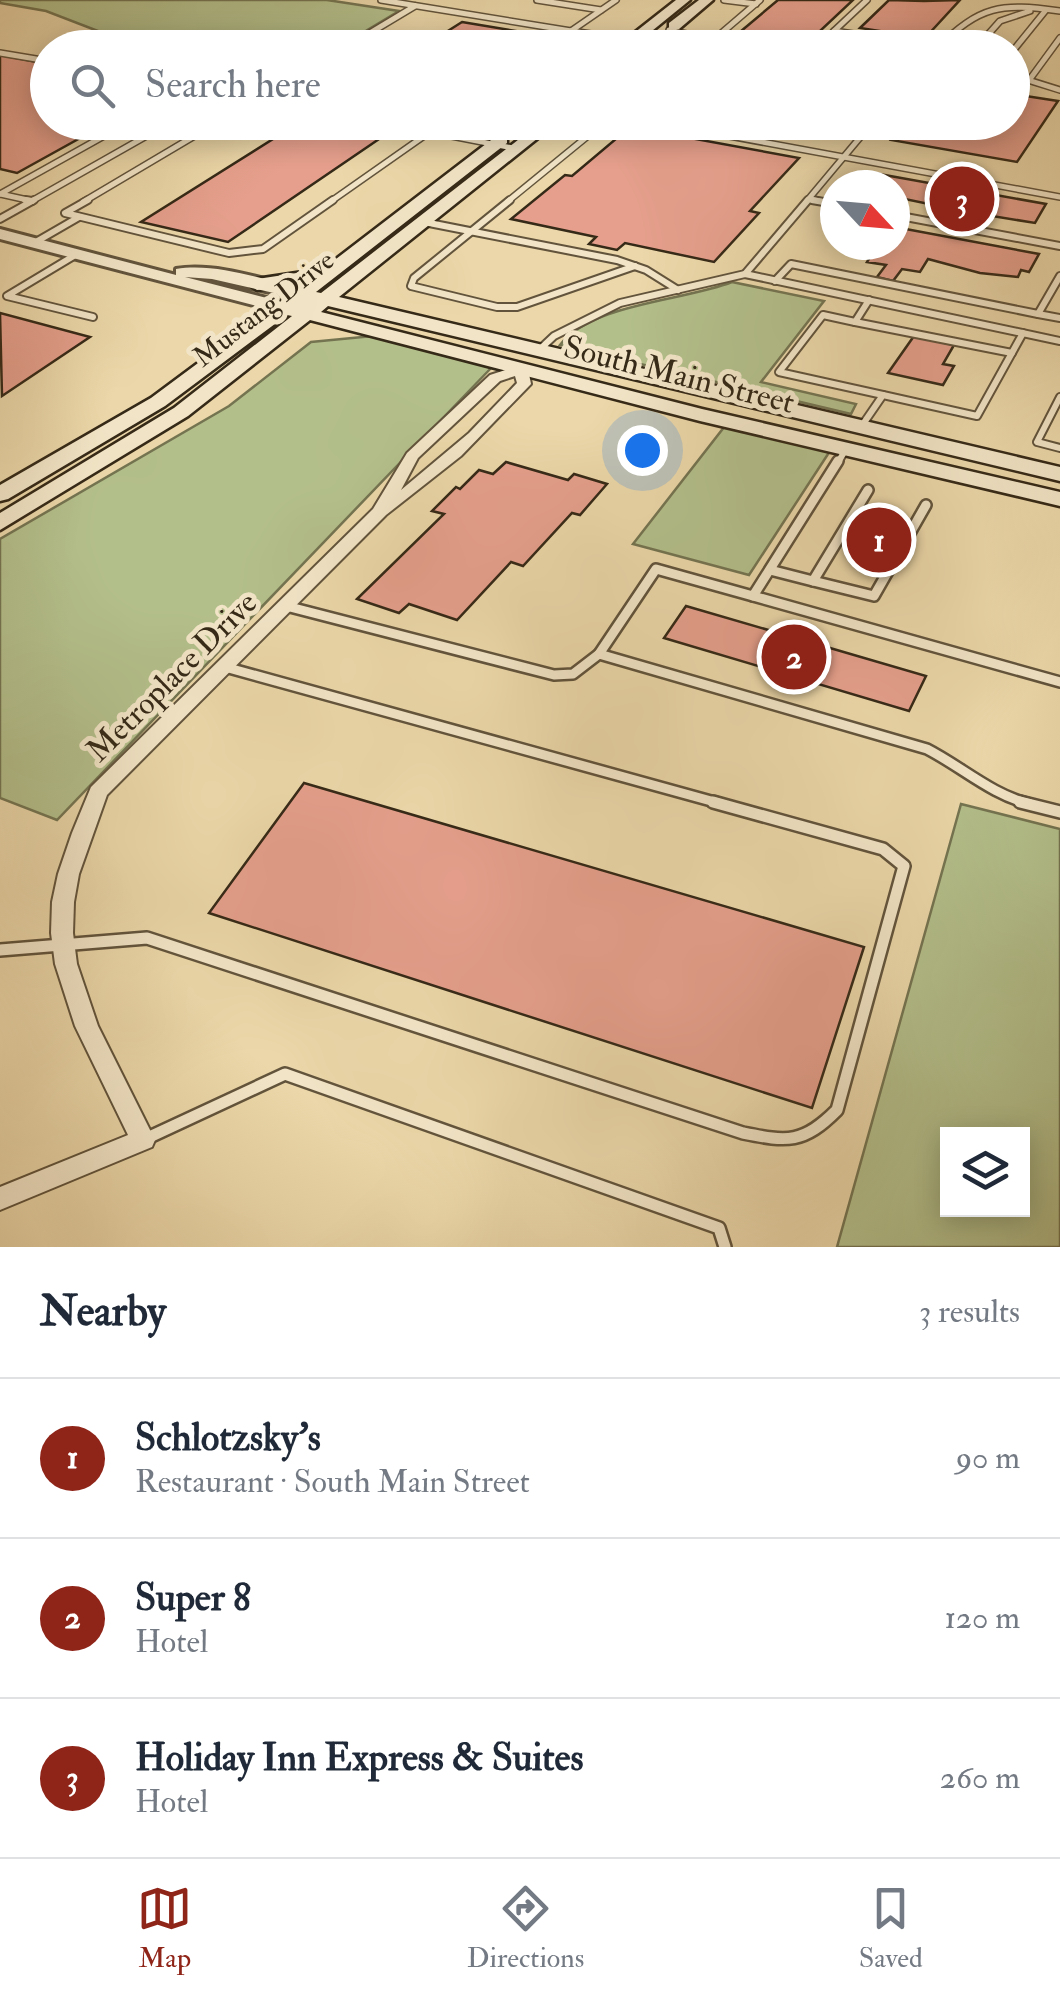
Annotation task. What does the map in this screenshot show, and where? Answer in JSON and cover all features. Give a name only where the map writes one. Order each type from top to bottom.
[{"type":"main road","points":[[644,30],[684,0]]},
{"type":"main road","points":[[669,30],[707,0]]},
{"type":"main road","name":"Mustang Drive","points":[[0,523],[181,412],[268,345],[330,271],[501,140]]},
{"type":"main road","name":"Mustang Drive","points":[[304,304],[326,300],[529,140]]},
{"type":"main road","points":[[257,284],[330,271]]},
{"type":"main road","name":"South Main Street","points":[[326,300],[1060,474]]},
{"type":"main road","name":"South Main Street","points":[[284,308],[304,304],[374,330],[521,369],[1060,499]]},
{"type":"main road","name":"Mustang Drive","points":[[4,489],[158,402],[284,308]]},
{"type":"main road","points":[[268,345],[325,333],[374,330]]},
{"type":"main road","points":[[521,369],[538,351]]},
{"type":"main road","points":[[700,415],[716,393]]},
{"type":"main road","points":[[846,449],[861,427]]},
{"type":"street","points":[[0,234],[284,308]]},
{"type":"street","points":[[148,270],[212,274],[257,284],[304,304]]},
{"type":"street","name":"Metroplace Drive","points":[[142,1140],[79,1008],[62,946],[63,902],[74,853],[98,792],[380,512],[430,477],[511,399],[524,384],[521,369],[495,378],[412,456],[380,512]]},
{"type":"street","points":[[0,1200],[142,1140]]},
{"type":"lane","points":[[381,0],[565,30]]},
{"type":"lane","points":[[537,0],[601,10]]},
{"type":"lane","points":[[572,30],[616,0]]},
{"type":"lane","points":[[724,0],[758,2]]},
{"type":"lane","points":[[835,30],[867,0]]},
{"type":"lane","points":[[724,30],[758,2]]},
{"type":"lane","points":[[951,30],[964,15],[983,6],[1001,3],[1060,11]]},
{"type":"lane","points":[[375,30],[415,6]]},
{"type":"lane","points":[[992,30],[1000,21],[1037,8]]},
{"type":"lane","points":[[1030,30],[1046,10]]},
{"type":"lane","points":[[1060,38],[1030,79],[1060,90]]},
{"type":"lane","points":[[0,53],[30,59]]},
{"type":"lane","points":[[0,194],[97,140]]},
{"type":"lane","points":[[0,220],[140,140]]},
{"type":"lane","points":[[188,140],[65,213],[229,253],[263,249],[420,140]]},
{"type":"lane","points":[[470,140],[518,149]]},
{"type":"lane","points":[[583,140],[414,278],[411,286],[497,307],[518,308],[634,266]]},
{"type":"lane","points":[[752,140],[1060,197]]},
{"type":"lane","points":[[745,274],[859,140]]},
{"type":"lane","points":[[0,194],[32,202]]},
{"type":"lane","points":[[809,199],[820,201]]},
{"type":"lane","points":[[34,243],[79,217]]},
{"type":"lane","points":[[910,218],[1060,246]]},
{"type":"lane","points":[[424,222],[634,266],[678,290]]},
{"type":"lane","points":[[4,295],[77,254]]},
{"type":"lane","points":[[776,280],[791,264],[1060,318]]},
{"type":"lane","points":[[538,351],[554,336],[620,303],[745,274],[1060,341]]},
{"type":"lane","points":[[1038,314],[1060,276]]},
{"type":"lane","points":[[4,295],[93,317]]},
{"type":"lane","points":[[953,318],[964,299]]},
{"type":"lane","points":[[854,322],[869,300]]},
{"type":"lane","points":[[1012,353],[823,315],[780,372],[977,416],[1012,353],[1023,333]]},
{"type":"lane","points":[[861,427],[884,395]]},
{"type":"lane","points":[[1060,397],[1037,442],[1060,448]]},
{"type":"lane","points":[[753,596],[846,449]]},
{"type":"lane","points":[[814,582],[868,490]]},
{"type":"lane","points":[[770,570],[874,596],[926,505]]},
{"type":"lane","points":[[286,606],[554,676],[572,674],[599,654],[656,569],[1060,682]]},
{"type":"lane","points":[[599,654],[927,749],[968,770],[987,787],[1010,799],[1060,812]]},
{"type":"lane","points":[[0,950],[148,938],[784,1142],[814,1134],[837,1110],[904,866],[883,849],[225,667]]},
{"type":"lane","points":[[142,1140],[285,1074],[719,1228],[725,1247]]},
{"type":"green space","points":[[327,0],[399,11],[367,30],[95,30],[46,11],[0,3]]},
{"type":"green space","points":[[732,282],[824,301],[761,382],[856,404],[851,414],[560,345],[594,320]]},
{"type":"green space","points":[[373,336],[492,367],[57,820],[0,798],[0,539],[229,406],[311,342]]},
{"type":"green space","points":[[725,426],[830,451],[749,575],[633,544]]},
{"type":"green space","points":[[961,804],[1060,829],[1060,1247],[837,1247]]},
{"type":"building","points":[[778,0],[853,0],[821,30],[742,30]]},
{"type":"building","points":[[889,0],[960,0],[932,30],[860,28]]},
{"type":"building","points":[[462,22],[510,30],[449,30]]},
{"type":"building","points":[[0,55],[30,61],[30,140],[77,140],[17,173],[0,169]]},
{"type":"building","points":[[1030,97],[1058,101],[1017,162],[891,140],[1030,140]]},
{"type":"building","points":[[271,140],[378,140],[228,242],[141,222]]},
{"type":"building","points":[[615,140],[701,140],[799,158],[750,211],[759,213],[714,262],[625,243],[617,250],[589,244],[596,237],[511,219],[565,175],[572,176]]},
{"type":"building","points":[[910,180],[1046,204],[1035,223],[962,211],[954,223],[931,218],[939,206],[910,200]]},
{"type":"building","points":[[910,230],[1039,254],[1029,272],[1021,270],[1018,277],[980,273],[928,259],[920,272],[902,269],[893,281],[877,277],[886,265],[867,262],[910,260]]},
{"type":"building","points":[[0,313],[90,337],[2,396]]},
{"type":"building","points":[[914,336],[954,345],[943,364],[954,366],[943,385],[888,373]]},
{"type":"building","points":[[506,462],[568,480],[574,474],[607,484],[580,515],[572,513],[523,566],[511,562],[457,620],[409,604],[399,613],[357,599],[444,514],[432,511],[456,487],[460,489],[479,470],[493,474]]},
{"type":"building","points":[[880,515],[907,521],[883,566],[872,563],[876,556],[859,551],[864,541],[856,539],[865,524],[873,526]]},
{"type":"building","points":[[686,606],[926,676],[909,711],[664,638]]},
{"type":"building","points":[[304,783],[864,947],[812,1108],[209,913]]},
{"type":"place","name":"Holiday Inn Express & Suites","points":[[962,199]]},
{"type":"place","name":"Schlotzsky's","points":[[879,540]]},
{"type":"place","name":"Super 8","points":[[794,657]]}]
